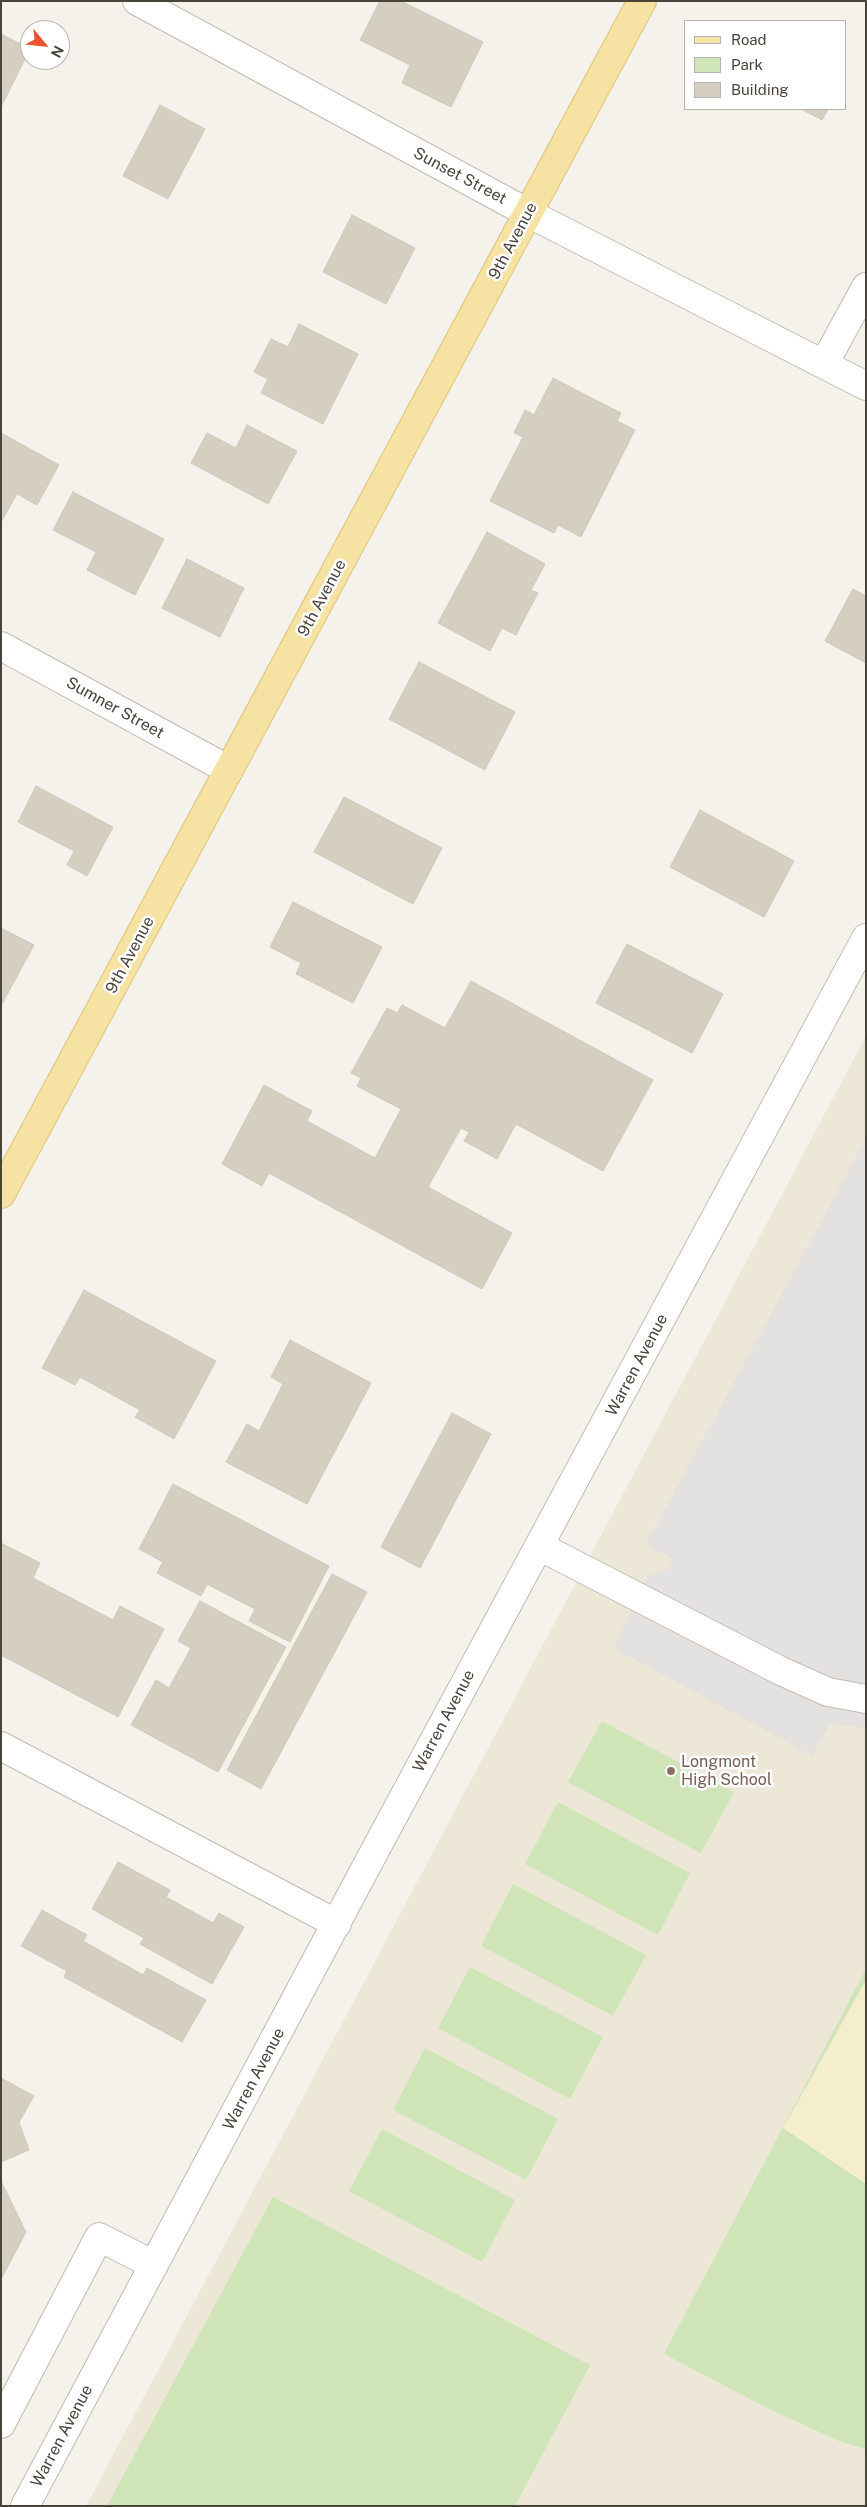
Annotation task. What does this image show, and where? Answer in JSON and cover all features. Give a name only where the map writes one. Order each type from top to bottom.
[{"type":"main road","name":"9th Avenue","points":[[1,1194],[642,1]]},
{"type":"street","name":"Sunset Street","points":[[137,1],[528,213],[866,386]]},
{"type":"street","points":[[824,364],[866,287]]},
{"type":"street","name":"Sumner Street","points":[[1,646],[229,770]]},
{"type":"street","name":"Warren Avenue","points":[[25,2506],[866,938]]},
{"type":"street","points":[[539,1546],[781,1670],[828,1692],[866,1699]]},
{"type":"street","points":[[1,1746],[337,1924]]},
{"type":"street","points":[[1,2424],[99,2237],[154,2265]]},
{"type":"shaded area","name":"Longmont High School","points":[[866,1036],[866,2506],[86,2506]]},
{"type":"shaded area","points":[[866,1139],[866,1728],[830,1724],[812,1756],[614,1648],[648,1575],[654,1575],[668,1569],[673,1559],[646,1544]]},
{"type":"green space","points":[[602,1721],[734,1792],[701,1853],[568,1782]]},
{"type":"green space","points":[[558,1802],[690,1873],[658,1935],[525,1864]]},
{"type":"green space","points":[[513,1884],[646,1955],[613,2016],[481,1946]]},
{"type":"green space","points":[[470,1967],[603,2037],[570,2099],[438,2028]]},
{"type":"green space","points":[[866,1969],[866,2449],[839,2441],[771,2410],[664,2354]]},
{"type":"green space","points":[[425,2048],[558,2119],[526,2180],[393,2110]]},
{"type":"green space","points":[[382,2129],[515,2200],[482,2262],[349,2191]]},
{"type":"green space","points":[[273,2197],[590,2365],[515,2506],[107,2506]]},
{"type":"sand","points":[[866,1980],[866,2184],[783,2128]]},
{"type":"building","points":[[380,1],[401,1],[483,42],[451,107],[402,83],[410,65],[360,40]]},
{"type":"building","points":[[1,34],[20,44],[20,69],[1,107]]},
{"type":"building","points":[[160,105],[205,129],[168,199],[123,176]]},
{"type":"building","points":[[803,110],[827,110],[822,120]]},
{"type":"building","points":[[352,215],[415,248],[386,304],[323,272]]},
{"type":"building","points":[[299,324],[358,354],[323,424],[261,393],[268,379],[254,372],[271,339],[288,347]]},
{"type":"building","points":[[553,378],[621,413],[617,421],[635,430],[581,537],[558,525],[554,533],[490,501],[523,437],[514,433],[525,410],[534,415]]},
{"type":"building","points":[[247,425],[297,451],[268,504],[191,463],[207,433],[236,448]]},
{"type":"building","points":[[1,433],[59,465],[37,505],[17,494],[1,522]]},
{"type":"building","points":[[73,492],[164,539],[135,595],[87,570],[96,552],[53,530]]},
{"type":"building","points":[[487,532],[545,564],[531,590],[538,593],[516,635],[502,628],[490,651],[438,623]]},
{"type":"building","points":[[187,559],[244,588],[220,637],[162,608]]},
{"type":"building","points":[[853,589],[866,596],[866,663],[825,641]]},
{"type":"building","points":[[419,662],[515,712],[485,770],[389,719]]},
{"type":"building","points":[[36,786],[113,827],[87,876],[67,865],[74,851],[18,822]]},
{"type":"building","points":[[344,797],[442,848],[413,904],[314,852]]},
{"type":"building","points":[[700,810],[794,861],[764,917],[670,867]]},
{"type":"building","points":[[293,902],[382,947],[353,1003],[296,974],[301,963],[270,947]]},
{"type":"building","points":[[1,928],[34,945],[2,1004],[1,1004]]},
{"type":"building","points":[[627,944],[723,994],[692,1053],[596,1003]]},
{"type":"building","points":[[471,981],[653,1080],[603,1171],[516,1124],[497,1159],[464,1141],[469,1132],[461,1128],[428,1187],[512,1233],[482,1289],[269,1173],[262,1186],[222,1164],[264,1085],[312,1111],[307,1121],[375,1158],[401,1109],[357,1086],[361,1078],[351,1073],[387,1008],[397,1013],[402,1005],[445,1028]]},
{"type":"building","points":[[84,1290],[216,1361],[174,1439],[135,1417],[140,1410],[80,1377],[75,1385],[42,1368]]},
{"type":"building","points":[[290,1340],[371,1383],[307,1504],[226,1462],[247,1424],[259,1431],[283,1384],[271,1377]]},
{"type":"building","points":[[452,1413],[491,1434],[420,1568],[381,1547]]},
{"type":"building","points":[[173,1484],[329,1566],[290,1642],[249,1621],[255,1609],[207,1584],[201,1596],[157,1573],[163,1562],[139,1549]]},
{"type":"building","points":[[1,1543],[40,1563],[33,1578],[113,1620],[120,1606],[164,1629],[118,1717],[1,1655]]},
{"type":"building","points":[[332,1574],[367,1592],[261,1789],[227,1770]]},
{"type":"building","points":[[200,1601],[286,1647],[218,1772],[131,1725],[156,1680],[169,1688],[191,1648],[178,1641]]},
{"type":"building","points":[[118,1862],[170,1890],[166,1897],[213,1923],[219,1913],[244,1927],[212,1984],[140,1944],[144,1938],[92,1909]]},
{"type":"building","points":[[42,1910],[87,1935],[83,1941],[143,1975],[147,1968],[206,2000],[182,2042],[64,1977],[67,1971],[21,1946]]},
{"type":"building","points":[[1,2078],[34,2096],[19,2122],[29,2150],[1,2162]]},
{"type":"building","points":[[1,2181],[26,2232],[1,2279]]},
{"type":"place","name":"Longmont High School","points":[[671,1771]]}]
